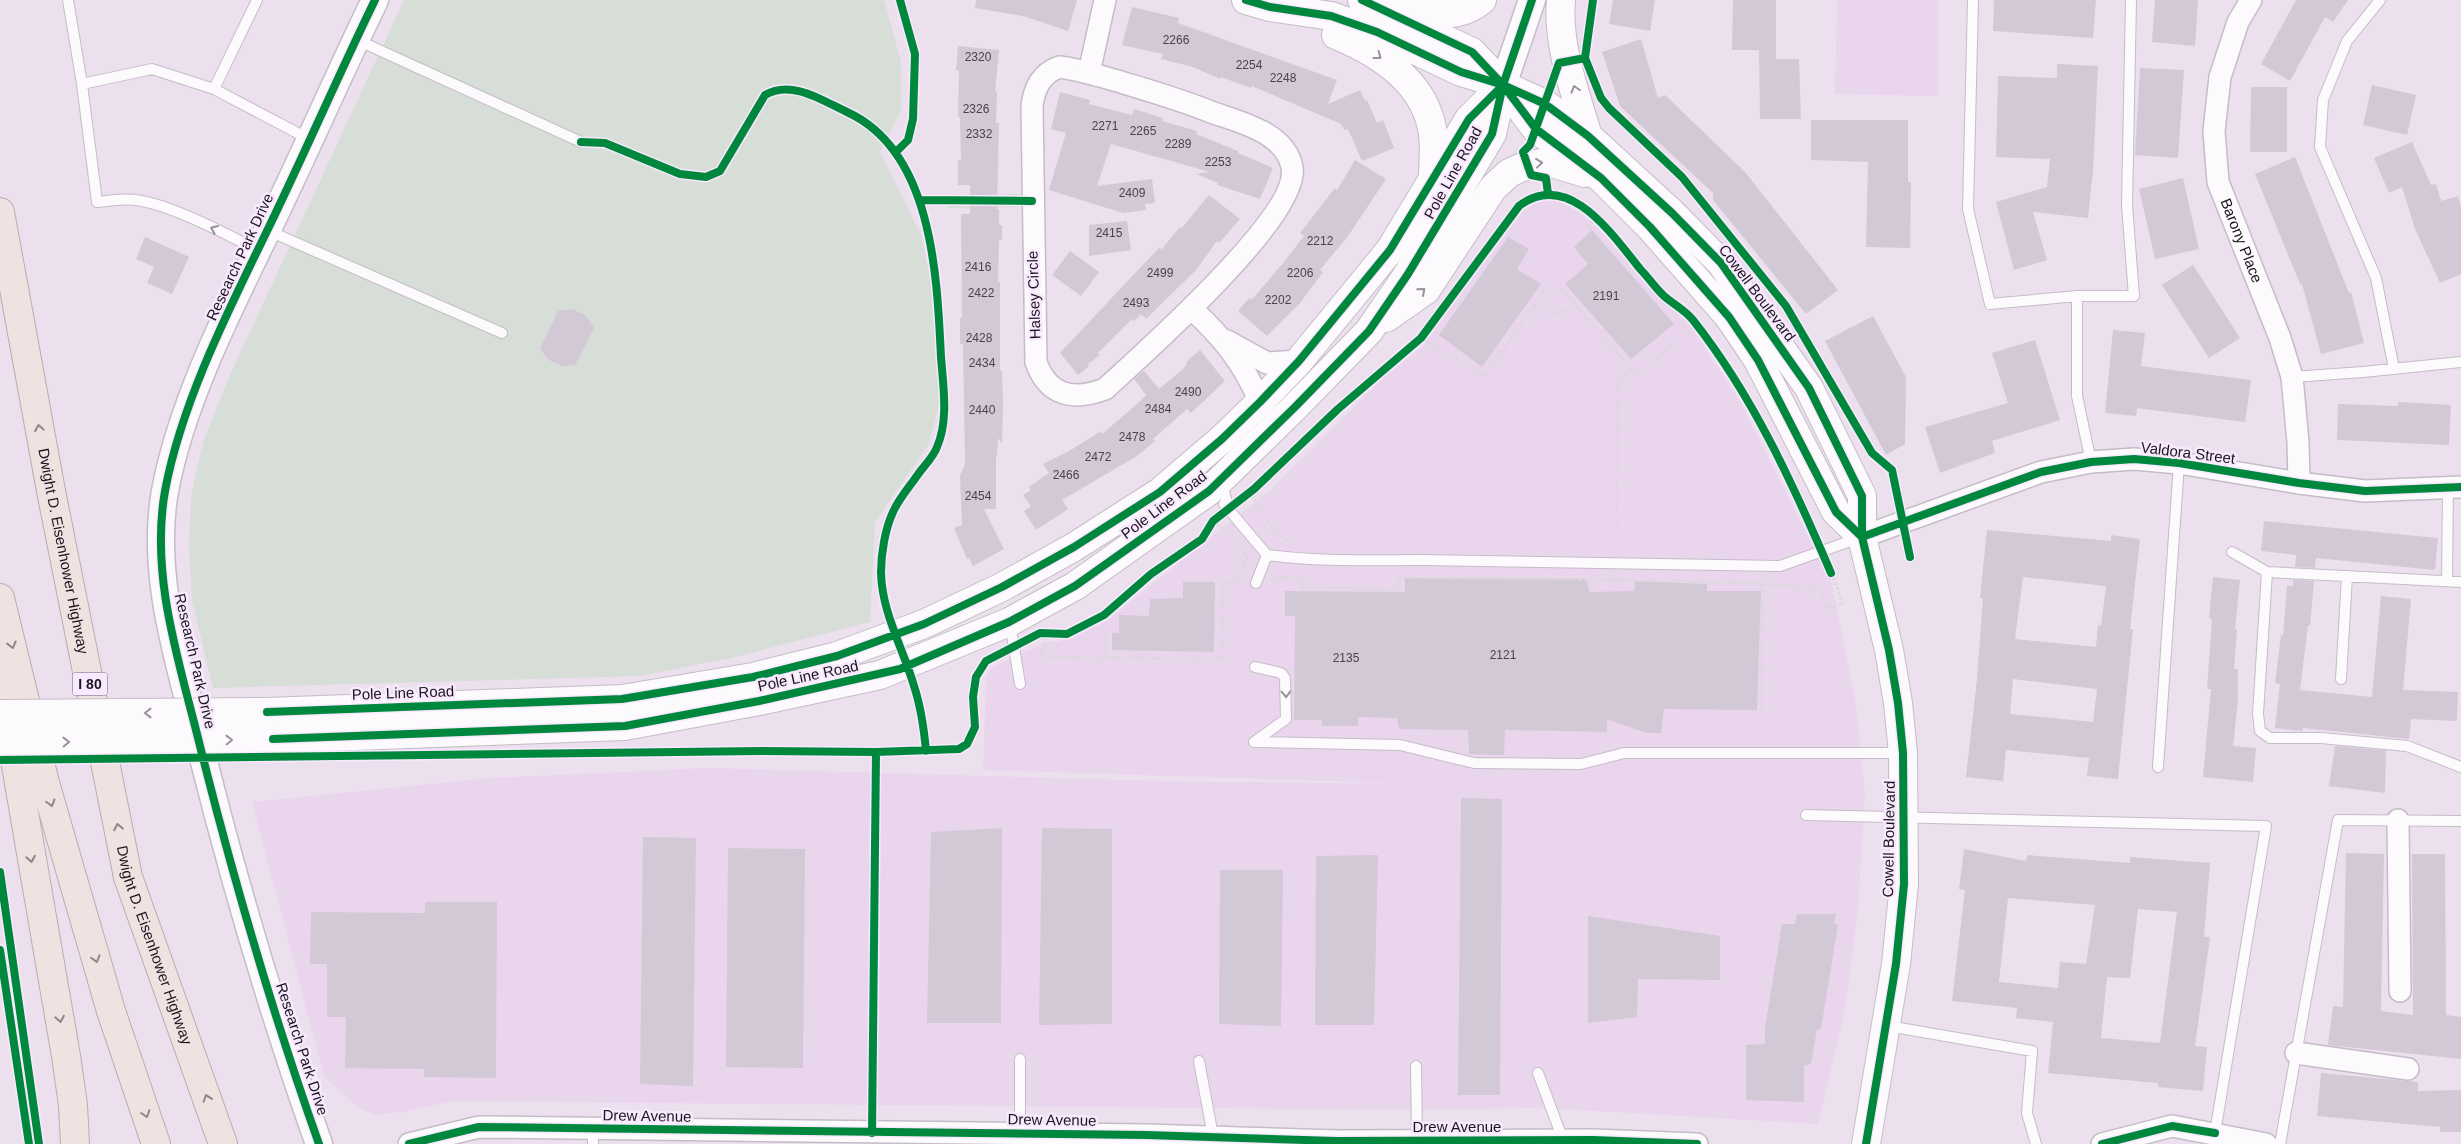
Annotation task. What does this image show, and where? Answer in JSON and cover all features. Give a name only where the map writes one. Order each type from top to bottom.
[{"type":"highway","name":"Dwight D. Eisenhower Highway","points":[[0,212],[53,500],[128,877],[223,1144]]},
{"type":"highway","points":[[0,598],[45,782],[111,1011],[156,1144]]},
{"type":"highway","points":[[0,673],[66,1056],[73,1105],[74,1144]]},
{"type":"main road","points":[[1363,0],[1435,16],[1454,13],[1482,0]]},
{"type":"main road","name":"Cowell Boulevard","points":[[1363,0],[1472,52],[1503,85],[1536,129],[1601,178],[1650,227],[1722,307],[1769,354],[1809,388],[1862,496],[1862,537],[1889,650],[1898,704],[1903,753],[1905,818],[1903,893],[1896,964],[1866,1144]]},
{"type":"main road","points":[[1560,0],[1566,61],[1588,136]]},
{"type":"main road","points":[[1258,3],[1367,48],[1400,73],[1415,90],[1427,111],[1434,135],[1433,180]]},
{"type":"main road","name":"Cowell Boulevard","points":[[1258,3],[1331,16],[1376,32],[1461,72],[1503,85],[1545,104],[1588,136],[1672,213],[1721,263],[1769,354]]},
{"type":"main road","name":"Pole Line Road","points":[[0,714],[267,712],[622,699],[763,675],[837,656],[924,624],[1002,587],[1169,491],[1299,362],[1390,250],[1469,119],[1503,85]]},
{"type":"main road","name":"Pole Line Road","points":[[0,742],[273,739],[625,726],[759,701],[880,675],[1012,634],[1075,586],[1214,487],[1369,331],[1413,267],[1492,134],[1503,85]]},
{"type":"main road","points":[[1369,331],[1426,290],[1493,188],[1509,173],[1527,165],[1549,162],[1601,178]]},
{"type":"street","name":"Research Park Drive","points":[[319,1144],[283,1042],[226,852],[167,613],[161,553],[165,494],[175,446],[187,411],[263,240],[376,0]]},
{"type":"street","points":[[1089,73],[1105,0]]},
{"type":"street","points":[[1503,85],[1532,0]]},
{"type":"street","name":"Barony Place","points":[[2252,0],[2238,22],[2220,77],[2214,132],[2218,182],[2280,338],[2292,377],[2298,442],[2299,483]]},
{"type":"street","name":"Halsey Circle","points":[[1059,68],[1089,73],[1172,97],[1237,121],[1269,136],[1280,144],[1292,167],[1291,183],[1283,200],[1267,224],[1192,309],[1105,389],[1090,395],[1059,391],[1050,386],[1042,377],[1036,362],[1032,105],[1035,90],[1048,72],[1059,68]]},
{"type":"street","points":[[1192,309],[1223,338],[1248,374],[1260,402]]},
{"type":"street","points":[[1223,338],[1268,363],[1299,362]]},
{"type":"street","name":"Valdora Street","points":[[1862,537],[2041,472],[2091,462],[2134,459],[2179,462],[2299,483],[2365,491],[2455,487]]},
{"type":"street","points":[[2398,820],[2400,991]]},
{"type":"street","points":[[2296,1053],[2408,1069]]},
{"type":"street","points":[[2102,1144],[2172,1126],[2214,1139],[2266,1144]]},
{"type":"street","name":"Drew Avenue","points":[[409,1144],[479,1127],[593,1136],[932,1138],[1020,1133],[1145,1139],[1212,1136],[1337,1142],[1563,1140],[1697,1144]]},
{"type":"lane","points":[[68,0],[82,84],[97,202],[133,200],[150,202],[234,238],[263,240],[502,333]]},
{"type":"lane","points":[[214,88],[257,0]]},
{"type":"lane","points":[[1973,0],[1968,209],[1990,304],[2077,296],[2134,296],[2127,205],[2131,0]]},
{"type":"lane","points":[[2380,0],[2348,41],[2323,100],[2320,147],[2376,278],[2394,369]]},
{"type":"lane","points":[[356,40],[581,142]]},
{"type":"lane","points":[[82,84],[152,69],[214,88],[310,139]]},
{"type":"lane","points":[[2077,296],[2077,396],[2091,462]]},
{"type":"lane","points":[[1290,390],[1299,362]]},
{"type":"lane","points":[[2292,377],[2461,362]]},
{"type":"lane","points":[[2158,767],[2179,462]]},
{"type":"lane","points":[[1214,487],[1267,555],[1300,559],[1780,566],[1822,553],[1862,537]]},
{"type":"lane","points":[[2447,581],[2455,487]]},
{"type":"lane","points":[[2232,552],[2268,572],[2461,582]]},
{"type":"lane","points":[[1256,583],[1267,555]]},
{"type":"lane","points":[[2268,572],[2258,714],[2260,731],[2270,738],[2321,738],[2407,746],[2461,767]]},
{"type":"lane","points":[[2341,678],[2347,576]]},
{"type":"lane","points":[[1012,634],[1020,684]]},
{"type":"lane","points":[[1255,667],[1281,674],[1285,678],[1286,719],[1254,742],[1400,745],[1474,763],[1581,764],[1624,753],[1903,753]]},
{"type":"lane","points":[[1806,815],[2266,826],[2214,1139]]},
{"type":"lane","points":[[2280,1144],[2338,820],[2461,820]]},
{"type":"lane","points":[[1886,1026],[2032,1051],[2026,1113],[2036,1144]]},
{"type":"lane","points":[[1020,1059],[1020,1133]]},
{"type":"lane","points":[[1199,1061],[1212,1136]]},
{"type":"lane","points":[[1416,1066],[1417,1141]]},
{"type":"lane","points":[[1538,1073],[1563,1140]]},
{"type":"path","points":[[1588,226],[1592,214],[1602,224]]},
{"type":"path","points":[[1499,234],[1507,223],[1512,230]]},
{"type":"path","points":[[1562,290],[1636,375],[1697,325]]},
{"type":"path","points":[[1421,338],[1479,375],[1485,376],[1544,291]]},
{"type":"path","points":[[1534,306],[1548,314],[1564,312],[1574,303]]},
{"type":"path","points":[[1691,317],[1702,333]]},
{"type":"path","points":[[1414,344],[1427,330]]},
{"type":"path","points":[[1619,580],[1616,580],[1618,380],[1631,369]]},
{"type":"path","points":[[1012,634],[1050,633],[1041,656],[1100,659],[1221,659],[1223,583],[1236,583],[1237,576],[1246,564],[1247,557],[1229,535],[1212,524],[1214,487],[1261,482]]},
{"type":"path","points":[[1301,578],[1301,586],[1398,590],[1398,578],[1763,583],[1820,590],[1826,608],[1843,604],[1838,586],[1822,553]]},
{"type":"path","points":[[1761,712],[1763,583]]},
{"type":"path","points":[[1106,634],[1106,658]]},
{"type":"shaded area","points":[[404,0],[884,0],[901,62],[901,111],[880,152],[922,237],[934,300],[940,401],[929,444],[875,522],[870,622],[731,658],[640,676],[213,688],[192,601],[189,548],[191,496],[203,442],[229,377]]},
{"type":"shaded area","points":[[1837,0],[1938,0],[1938,96],[1835,94]]},
{"type":"shaded area","points":[[1023,194],[1023,207],[948,208],[948,195]]},
{"type":"shaded area","points":[[1547,200],[1559,202],[1577,211],[1595,226],[1659,298],[1688,322],[1739,400],[1832,583],[1856,705],[1865,794],[1858,909],[1845,1010],[1818,1124],[1545,1108],[1401,1110],[454,1101],[402,1112],[374,1115],[357,1107],[324,1076],[252,802],[490,778],[707,768],[1165,781],[1417,784],[983,770],[986,679],[992,667],[1049,641],[1058,642],[1105,622],[1270,490],[1383,378],[1421,348],[1523,211],[1533,204]]},
{"type":"building","points":[[976,0],[1077,0],[1068,31],[1023,16],[975,8]]},
{"type":"building","points":[[1613,0],[1655,0],[1650,31],[1609,24]]},
{"type":"building","points":[[1733,0],[1776,0],[1776,59],[1799,59],[1801,119],[1760,119],[1759,50],[1732,50]]},
{"type":"building","points":[[1994,0],[2096,0],[2093,38],[1993,31]]},
{"type":"building","points":[[2155,0],[2198,0],[2195,46],[2152,42]]},
{"type":"building","points":[[2296,0],[2348,0],[2333,22],[2325,17],[2290,81],[2261,64]]},
{"type":"building","points":[[1132,7],[1179,18],[1178,23],[1337,80],[1328,104],[1360,90],[1365,101],[1367,100],[1377,123],[1383,120],[1394,148],[1362,161],[1348,129],[1344,130],[1341,124],[1252,86],[1251,88],[1221,77],[1220,79],[1193,67],[1161,59],[1163,54],[1122,45]]},
{"type":"building","points":[[1641,39],[1658,98],[1665,95],[1745,172],[1838,290],[1806,314],[1713,200],[1713,193],[1620,106],[1602,52]]},
{"type":"building","points":[[958,46],[999,50],[995,92],[997,91],[996,123],[999,123],[997,209],[999,209],[999,225],[1002,225],[1002,240],[999,240],[998,282],[1000,282],[1002,444],[998,438],[997,457],[996,454],[996,509],[984,509],[1004,549],[973,566],[969,558],[967,559],[954,528],[962,525],[960,476],[965,464],[963,344],[960,344],[960,318],[962,318],[961,214],[970,214],[970,185],[958,185],[958,160],[961,160],[960,117],[958,117],[959,71],[956,70]]},
{"type":"building","points":[[2057,64],[2098,66],[2093,171],[2088,218],[2033,212],[2047,260],[2014,270],[1996,202],[2047,187],[2050,159],[1996,157],[1998,76],[2057,78]]},
{"type":"building","points":[[2140,68],[2184,70],[2178,158],[2135,155]]},
{"type":"building","points":[[2372,85],[2416,95],[2407,135],[2363,125]]},
{"type":"building","points":[[2251,87],[2287,87],[2287,152],[2250,152]]},
{"type":"building","points":[[1060,92],[1090,100],[1089,104],[1132,115],[1134,109],[1163,118],[1162,121],[1197,131],[1196,134],[1273,168],[1260,199],[1217,185],[1218,183],[1196,174],[1210,172],[1111,144],[1097,186],[1152,179],[1155,203],[1145,204],[1146,210],[1123,213],[1049,190],[1066,133],[1051,129]]},
{"type":"building","points":[[1811,120],[1908,120],[1908,182],[1911,182],[1910,248],[1866,247],[1868,162],[1811,160]]},
{"type":"building","points":[[2412,142],[2431,185],[2436,184],[2441,201],[2458,196],[2461,206],[2461,274],[2440,283],[2415,229],[2402,187],[2389,193],[2374,158]]},
{"type":"building","points":[[2295,157],[2349,293],[2351,292],[2364,343],[2321,354],[2302,284],[2300,284],[2255,174]]},
{"type":"building","points":[[1355,160],[1386,179],[1348,236],[1320,270],[1323,272],[1300,303],[1267,336],[1238,311],[1249,298],[1250,300],[1254,297],[1284,262],[1304,236],[1300,233],[1335,188],[1337,190]]},
{"type":"building","points":[[2183,178],[2199,249],[2155,259],[2139,189]]},
{"type":"building","points":[[1209,195],[1240,219],[1219,243],[1217,241],[1196,270],[1146,319],[1141,314],[1134,321],[1132,319],[1098,353],[1100,355],[1078,375],[1060,353],[1160,247],[1161,250],[1180,227],[1182,228]]},
{"type":"building","points":[[1127,221],[1131,250],[1089,256],[1089,225]]},
{"type":"building","points":[[1592,230],[1674,324],[1631,359],[1565,284],[1588,264],[1574,247]]},
{"type":"building","points":[[145,237],[189,257],[172,294],[147,283],[154,267],[136,259]]},
{"type":"building","points":[[1508,237],[1529,249],[1517,269],[1541,284],[1482,367],[1439,335]]},
{"type":"building","points":[[1070,251],[1099,272],[1081,296],[1052,275]]},
{"type":"building","points":[[2193,265],[2240,338],[2209,358],[2162,285]]},
{"type":"building","points":[[572,309],[585,315],[594,328],[575,365],[562,366],[549,360],[540,349],[558,311]]},
{"type":"building","points":[[1873,316],[1906,377],[1905,444],[1886,455],[1825,341]]},
{"type":"building","points":[[2113,330],[2145,333],[2141,366],[2251,380],[2245,422],[2137,408],[2136,416],[2105,413]]},
{"type":"building","points":[[2035,340],[2060,420],[1992,441],[1995,453],[1940,473],[1925,427],[2008,403],[1992,353]]},
{"type":"building","points":[[1200,350],[1225,381],[1191,413],[1187,409],[1137,456],[1062,500],[1068,509],[1036,530],[1024,511],[1031,506],[1023,495],[1031,490],[1029,487],[1049,473],[1043,464],[1071,450],[1101,431],[1102,434],[1136,405],[1146,395],[1134,379],[1144,371],[1159,389],[1184,368],[1187,364],[1186,362]]},
{"type":"building","points":[[2398,402],[2451,405],[2449,445],[2337,440],[2338,404],[2398,406]]},
{"type":"building","points":[[2264,521],[2438,538],[2435,570],[2316,558],[2315,568],[2295,567],[2296,555],[2261,551]]},
{"type":"building","points":[[1987,530],[2111,541],[2111,535],[2140,539],[2130,629],[2133,629],[2118,779],[2087,776],[2089,758],[2006,750],[2003,781],[1966,777],[1977,679],[1983,598],[1980,598]],"holes":[[[2023,577],[2106,586],[2101,626],[2098,625],[2096,647],[2015,639]],[[2013,679],[2097,689],[2093,722],[2010,714]]]},
{"type":"building","points":[[2213,577],[2240,580],[2235,629],[2237,629],[2234,669],[2238,669],[2238,701],[2233,746],[2256,748],[2253,782],[2203,777],[2211,689],[2207,689],[2212,619],[2209,618]]},
{"type":"building","points":[[1405,578],[1587,579],[1589,592],[1634,591],[1635,581],[1707,584],[1707,591],[1761,591],[1757,710],[1664,709],[1661,733],[1646,733],[1607,719],[1607,732],[1505,730],[1504,755],[1469,754],[1468,730],[1399,729],[1397,718],[1358,717],[1358,726],[1322,726],[1322,720],[1294,720],[1295,616],[1285,616],[1285,591],[1405,592]]},
{"type":"building","points":[[2293,580],[2314,581],[2310,626],[2308,625],[2300,690],[2372,697],[2381,596],[2411,599],[2403,690],[2458,692],[2457,721],[2411,719],[2409,739],[2303,728],[2302,731],[2275,728],[2280,684],[2275,683],[2281,635],[2283,635],[2287,586],[2293,586]]},
{"type":"building","points":[[1183,582],[1215,582],[1214,652],[1112,650],[1112,633],[1119,633],[1119,615],[1149,616],[1150,599],[1183,598]]},
{"type":"building","points":[[2335,746],[2391,751],[2386,751],[2385,793],[2329,786]]},
{"type":"building","points":[[1461,798],[1502,799],[1500,1095],[1458,1095]]},
{"type":"building","points":[[1002,828],[1001,1023],[927,1023],[931,832]]},
{"type":"building","points":[[1042,828],[1112,829],[1112,1024],[1039,1025]]},
{"type":"building","points":[[643,837],[696,838],[693,1086],[640,1084]]},
{"type":"building","points":[[728,848],[805,849],[803,1068],[726,1067]]},
{"type":"building","points":[[1964,849],[2026,861],[2027,855],[2130,863],[2130,857],[2210,863],[2204,937],[2210,937],[2195,1046],[2207,1047],[2203,1091],[2158,1087],[2158,1083],[2048,1073],[2053,1022],[2016,1018],[2017,1008],[1952,1001],[1965,890],[1959,889]],"holes":[[[2008,898],[2095,905],[2086,964],[2060,962],[2058,988],[1999,982]],[[2138,909],[2177,912],[2160,1043],[2101,1038],[2107,977],[2130,978]]]},
{"type":"building","points":[[2346,853],[2384,854],[2381,1011],[2413,1015],[2412,854],[2445,854],[2446,1015],[2461,1017],[2461,1059],[2328,1045],[2333,1006],[2343,1007]]},
{"type":"building","points":[[1378,855],[1374,1025],[1315,1025],[1316,856]]},
{"type":"building","points":[[1220,870],[1283,870],[1281,1026],[1219,1024]]},
{"type":"building","points":[[425,902],[497,902],[496,1078],[424,1077],[424,1069],[345,1068],[346,1017],[327,1017],[327,964],[310,964],[311,912],[425,913]]},
{"type":"building","points":[[1797,914],[1836,914],[1834,924],[1838,925],[1821,1029],[1817,1029],[1811,1064],[1804,1066],[1804,1102],[1746,1100],[1746,1045],[1765,1044],[1765,1028],[1782,924],[1795,924]]},
{"type":"building","points":[[1588,916],[1720,936],[1720,980],[1638,979],[1637,1017],[1588,1023]]},
{"type":"building","points":[[2321,1073],[2418,1082],[2418,1091],[2461,1090],[2461,1132],[2440,1132],[2440,1127],[2317,1116]]},
{"type":"cycle path","points":[[319,1144],[285,1045],[254,944],[225,844],[183,681],[175,649],[164,586],[161,555],[161,523],[172,458],[207,358],[375,0]]},
{"type":"cycle path","points":[[896,152],[908,140],[913,119],[915,54],[900,0]]},
{"type":"cycle path","points":[[1246,0],[1270,7],[1331,16],[1377,32],[1461,72],[1503,85],[1545,104],[1588,136],[1672,213],[1721,263],[1809,388],[1862,496],[1862,537],[1889,650],[1898,703],[1903,753],[1904,884],[1896,964],[1866,1144]]},
{"type":"cycle path","points":[[1362,0],[1472,52],[1503,85],[1536,129],[1601,178],[1650,227],[1729,317],[1758,360],[1836,512],[1862,537]]},
{"type":"cycle path","points":[[273,739],[625,726],[759,701],[900,669],[1009,622],[1075,586],[1209,491],[1369,331],[1408,274],[1492,134],[1503,85],[1532,0]]},
{"type":"cycle path","points":[[1593,0],[1585,58],[1601,98],[1609,108],[1682,177],[1786,306],[1872,453],[1892,470],[1910,557]]},
{"type":"cycle path","points":[[1548,194],[1546,178],[1531,175],[1523,152],[1530,145],[1559,63],[1585,58]]},
{"type":"cycle path","points":[[267,712],[622,699],[753,677],[837,656],[924,624],[1002,587],[1074,547],[1160,492],[1222,439],[1260,402],[1299,361],[1390,250],[1469,119],[1503,85]]},
{"type":"cycle path","points":[[581,142],[605,143],[680,174],[706,177],[720,171],[765,95],[786,89],[797,90],[849,113],[877,132],[898,157],[914,187],[925,220],[932,255],[937,291],[944,414],[941,437],[936,450],[902,497],[890,519],[884,542],[881,573],[882,588],[889,616],[919,702],[926,751]]},
{"type":"cycle path","points":[[876,752],[959,749],[967,744],[975,727],[973,697],[976,677],[986,661],[1040,633],[1067,634],[1104,615],[1151,574],[1202,539],[1213,521],[1254,489],[1338,409],[1421,338],[1519,206],[1537,196],[1555,195],[1572,201],[1588,211],[1617,240],[1661,293],[1693,320],[1715,349],[1753,410],[1802,507],[1831,573]]},
{"type":"cycle path","points":[[921,200],[1032,201]]},
{"type":"cycle path","points":[[1862,537],[2041,472],[2091,462],[2134,459],[2179,463],[2299,483],[2365,491],[2461,487]]},
{"type":"cycle path","points":[[0,760],[761,751],[876,752],[872,1133]]},
{"type":"cycle path","points":[[0,872],[39,1144]]},
{"type":"cycle path","points":[[0,950],[29,1144]]},
{"type":"cycle path","points":[[2102,1144],[2172,1126],[2215,1133]]},
{"type":"cycle path","points":[[409,1144],[479,1127],[1146,1135],[1337,1141],[1593,1140],[1697,1144]]}]
